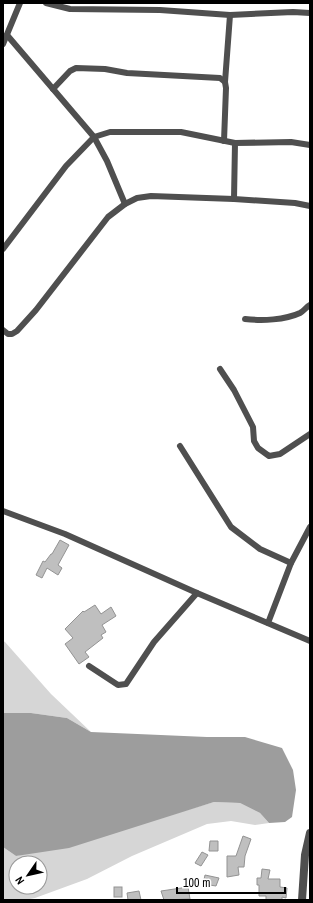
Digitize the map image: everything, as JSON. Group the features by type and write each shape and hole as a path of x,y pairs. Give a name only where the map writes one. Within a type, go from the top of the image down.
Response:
{"street":[{"path":"3,44 20,3"},
{"path":"46,3 70,9 160,10 230,15 293,12 310,13"},
{"path":"224,141 225,82 230,15"},
{"path":"7,35 94,137 107,160 125,204"},
{"path":"53,89 70,71 76,68 106,69 127,73 220,78 225,82"},
{"path":"3,249 66,166 94,137 110,132 181,132 235,143 291,142 310,145"},
{"path":"234,199 235,143"},
{"path":"3,330 8,334 12,334 17,330 36,310 108,217 125,204 137,198 150,196 234,199 295,203 310,206"},
{"path":"245,319 278,319 301,312 310,305"},
{"path":"220,369 234,390 253,427 254,441 258,448 269,456 280,454 310,434"},
{"path":"180,446 232,527 260,549 291,563"},
{"path":"3,511 65,534 196,593 310,641"},
{"path":"268,623 291,563 310,527"},
{"path":"89,666 118,685 126,684 154,642 196,593"},
{"path":"302,900 305,855 310,833"}],"shaded area":[{"path":"3,641 51,694 91,732 67,718 31,713 3,713"},
{"path":"3,713 31,713 67,718 91,732 207,737 245,737 282,748 293,770 296,790 292,817 285,822 269,823 260,813 240,803 214,802 69,848 15,855 3,847"},
{"path":"214,802 240,803 260,813 269,823 255,825 231,821 207,824 132,856 87,879 48,893 48,855 20,855"},
{"path":"3,847 15,855 8,855 8,895 43,895 25,900 3,900"}],"building":[{"path":"60,540 69,545 58,565 62,568 58,575 47,568 42,578 36,575 43,561 45,562 52,554"},
{"path":"95,605 101,614 111,607 116,616 102,625 106,632 101,635 103,638 85,652 89,657 79,664 65,644 73,638 65,629 83,611 84,612"},
{"path":"243,836 251,839 245,856 244,867 238,867 239,875 227,877 227,856 236,856"},
{"path":"210,841 218,841 218,851 209,851"},
{"path":"202,852 208,855 201,866 195,863"},
{"path":"262,869 270,870 268,879 280,879 280,887 287,888 286,898 282,897 282,900 266,900 266,896 259,896 259,885 257,885 257,878 261,878"},
{"path":"205,875 219,878 216,886 203,884"},
{"path":"114,887 122,887 122,897 114,897"},
{"path":"188,887 190,899 164,900 161,891"},
{"path":"139,891 141,900 128,900 127,893"}]}
